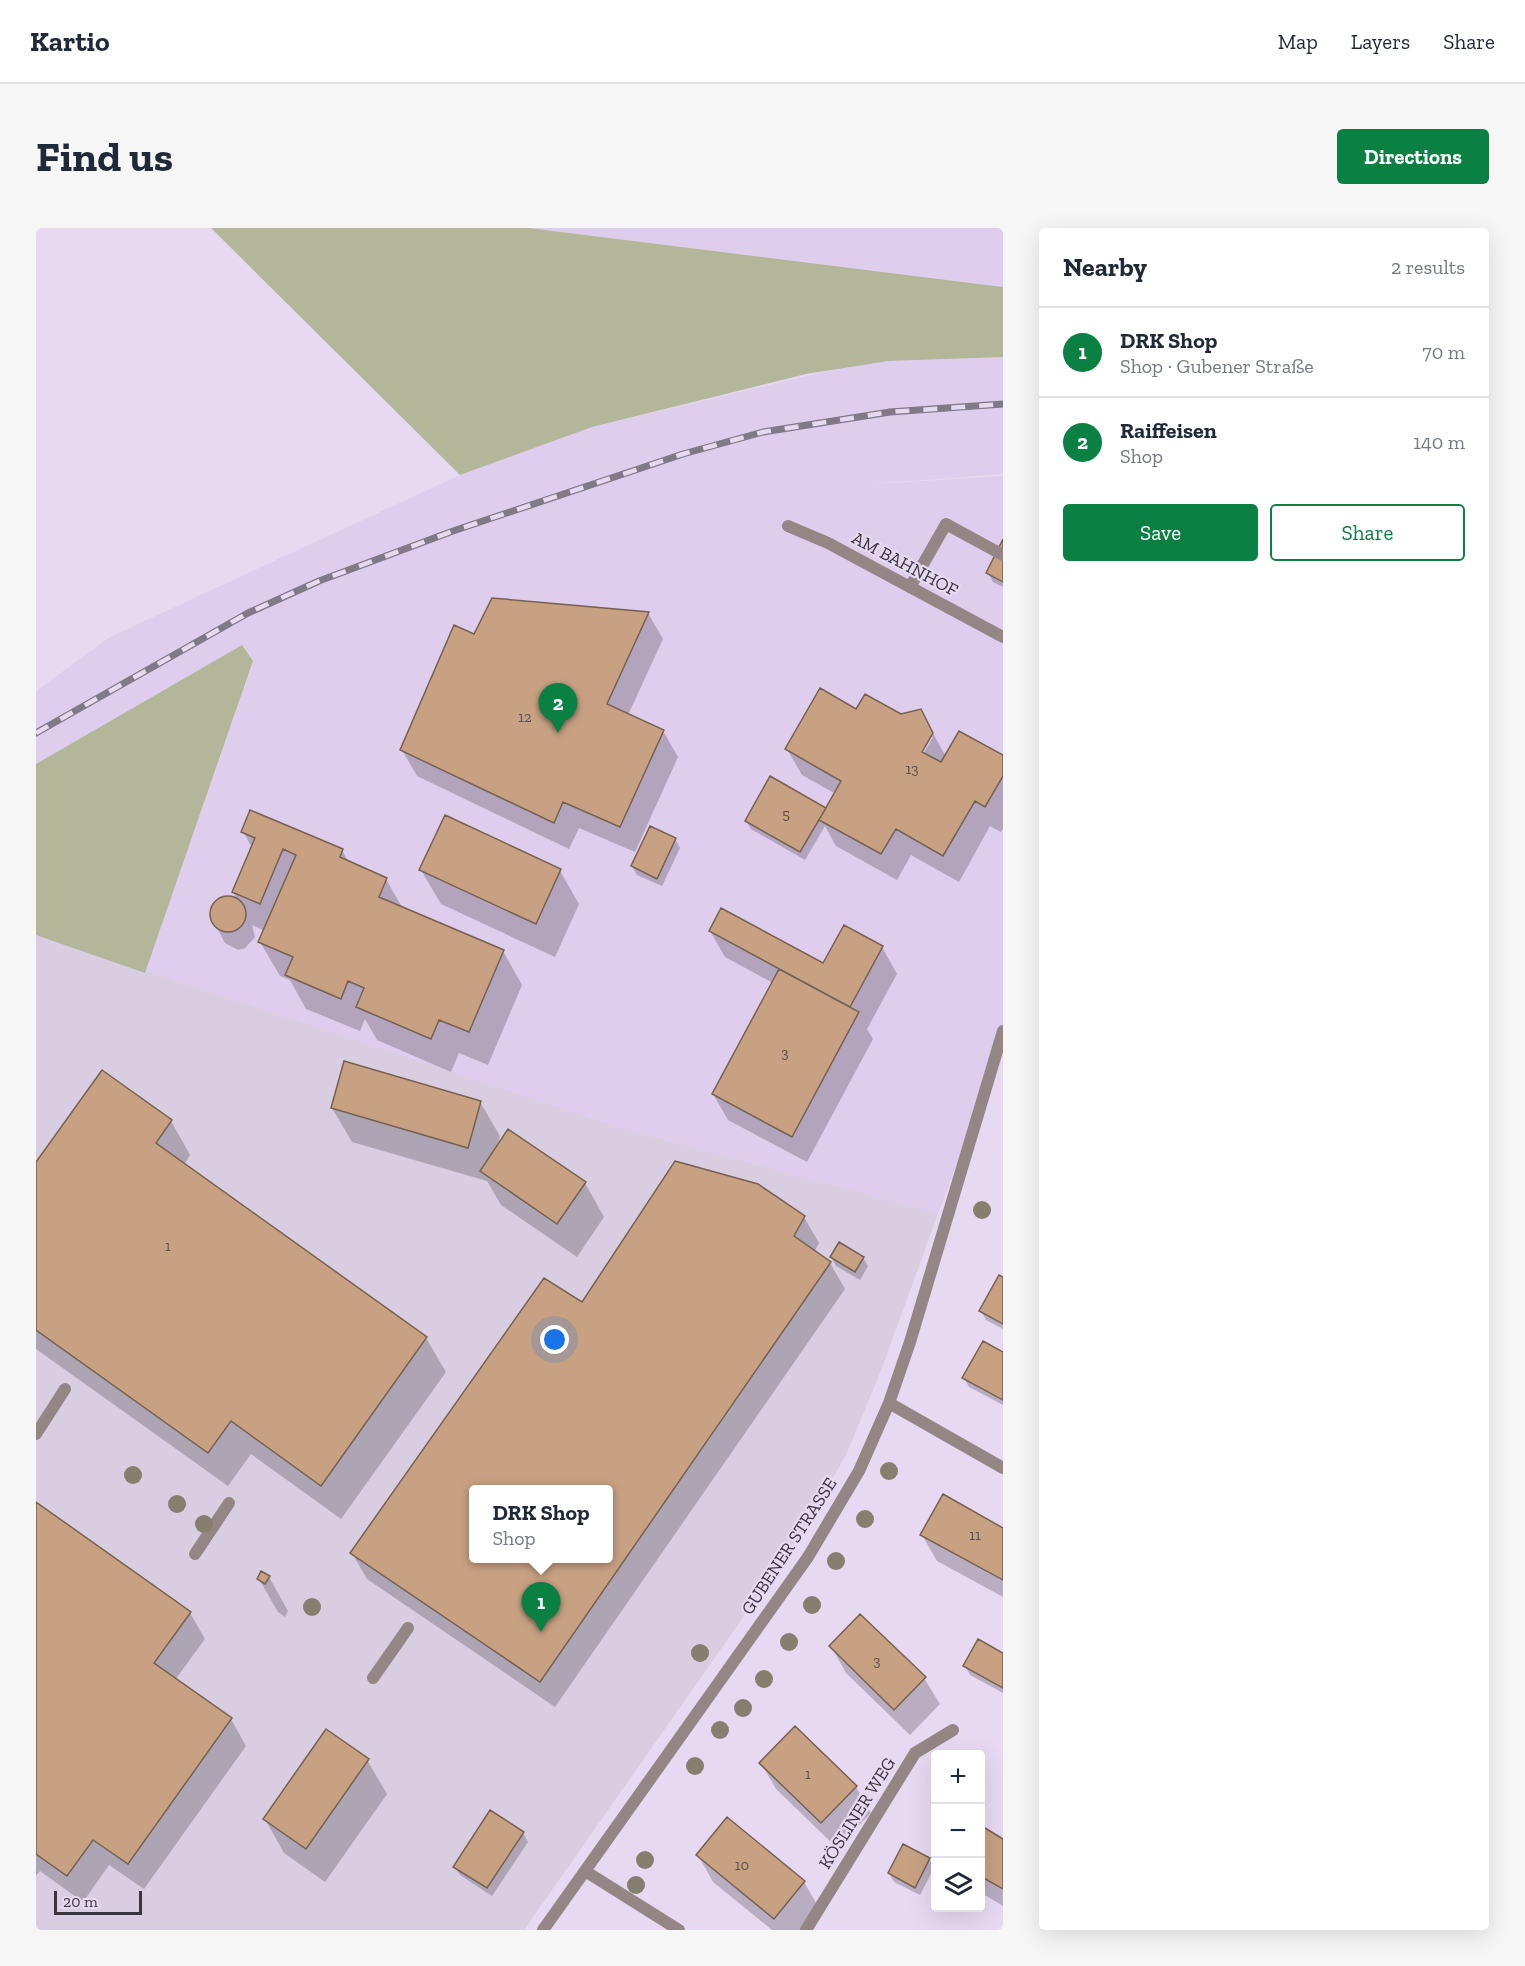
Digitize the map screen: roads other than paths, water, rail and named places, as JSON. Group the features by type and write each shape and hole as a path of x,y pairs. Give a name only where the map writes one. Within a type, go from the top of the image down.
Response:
{"street":[{"path":"910,587 946,524 1003,555"},
{"name":"AM BAHNHOF","path":"788,526 828,543 1003,637"},
{"name":"GUBENER STRASSE","path":"543,1930 808,1557 859,1471 889,1402 923,1300 1003,1031"},
{"path":"36,1434 65,1389"},
{"path":"889,1402 1003,1468"},
{"path":"195,1554 229,1503"},
{"path":"373,1678 408,1628"},
{"name":"KÖSLINER WEG","path":"806,1930 915,1753 953,1730"},
{"path":"585,1871 679,1930"}],"railway":[{"path":"36,733 248,613 319,581 453,531 683,454 763,432 890,412 1003,404"}],"place":[{"name":"Raiffeisen","path":"558,733"},
{"name":"DRK Shop","path":"541,1632"}]}
